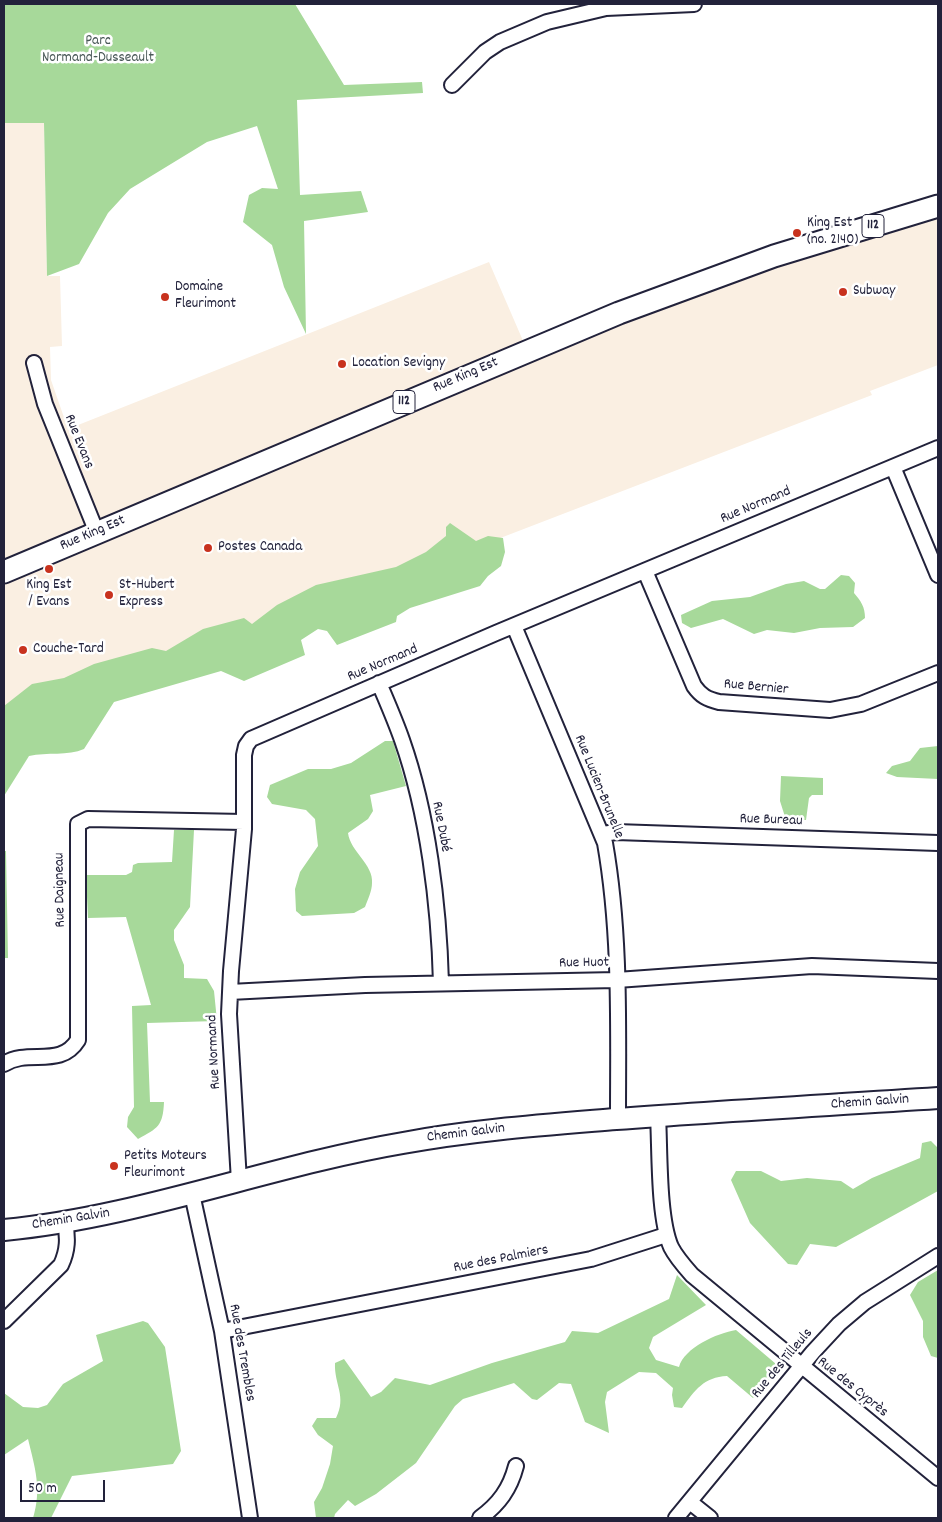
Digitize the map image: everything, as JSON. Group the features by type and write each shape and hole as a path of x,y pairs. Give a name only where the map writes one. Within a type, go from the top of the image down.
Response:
{"main road":[{"name":"Rue King Est","path":"4,572 619,313 774,256 938,206"}],"street":[{"path":"452,85 485,52 500,42 547,22 606,8 694,4"},
{"name":"Rue Evans","path":"34,363 45,404 97,532"},
{"name":"Rue Normand","path":"239,1181 230,1037 230,992 244,822 244,755 246,746 252,739 379,683 938,448"},
{"path":"893,467 938,575"},
{"name":"Rue Bernier","path":"646,570 694,686 707,699 719,702 830,710 861,704 938,673"},
{"name":"Rue Lucien-Brunelle","path":"514,626 603,834 610,876 617,980 618,1119"},
{"name":"Rue Dubé","path":"379,683 402,740 426,839 439,915 441,983"},
{"name":"Rue Daigneau","path":"4,1064 13,1058 50,1057 64,1054 72,1049 78,1040 76,830 78,824 88,819 244,822"},
{"name":"Rue Bureau","path":"603,834 625,832 938,843"},
{"name":"Rue Huot","path":"230,992 441,983 617,980 812,966 938,971"},
{"name":"Chemin Galvin","path":"4,1230 65,1222 134,1209 348,1153 403,1143 530,1126 938,1098"},
{"path":"658,1116 666,1235"},
{"name":"Rue des Trembles","path":"192,1194 222,1331 250,1518"},
{"path":"4,1321 61,1265 66,1255 68,1241 65,1222"},
{"name":"Rue des Palmiers","path":"222,1331 591,1259 666,1235"},
{"name":"Rue des Cyprès","path":"666,1235 680,1262 692,1275 801,1367 938,1478"},
{"name":"Rue des Tilleuls","path":"676,1518 801,1367 851,1313 938,1256"},
{"path":"480,1518 493,1508 507,1492 516,1466"},
{"path":"690,1502 710,1518"}],"shaded area":[{"path":"44,122 47,276 60,276 62,346 50,347 51,380 68,429 489,262 527,350 938,206 938,365 870,391 872,395 4,729 4,123"}],"green space":[{"name":"Parc Normand-Dusseault","path":"4,4 295,4 344,85 422,82 423,93 297,100 300,195 361,191 368,212 304,221 306,334 284,287 272,245 243,222 249,195 262,188 278,189 257,126 207,142 130,189 108,213 79,264 47,276 44,123 4,123"},
{"path":"450,523 476,541 488,536 503,538 505,552 501,566 488,576 480,586 410,608 397,616 396,622 337,645 327,631 318,629 301,640 305,655 244,681 221,671 114,702 84,749 29,756 4,796 4,706 32,684 64,678 94,664 152,648 166,651 203,629 244,618 252,624 277,605 316,585 396,567 426,552 446,536 446,527"},
{"path":"841,575 849,576 855,583 854,593 861,602 864,611 865,618 853,627 820,628 794,633 767,630 754,634 723,619 691,628 682,623 681,615 712,601 750,597 786,584 804,581 820,589 825,589"},
{"path":"385,741 393,741 406,786 370,795 373,811 368,819 348,833 353,846 372,876 370,895 365,907 354,913 302,916 296,911 295,889 300,872 318,846 315,819 306,810 272,804 267,797 270,785 308,769 331,769 351,763"},
{"path":"938,746 938,779 897,777 886,773 892,766 910,761 920,748"},
{"path":"781,776 823,778 823,795 812,795 809,798 806,820 786,820 780,801"},
{"path":"174,830 194,830 190,907 174,930 174,940 184,965 184,978 207,979 214,991 217,1021 147,1023 150,1102 164,1102 161,1121 155,1129 138,1139 127,1127 128,1117 134,1107 132,1006 151,1005 126,917 88,918 86,875 126,875 132,872 133,865 138,863 172,862"},
{"path":"4,851 6,851 8,958 4,958"},
{"path":"931,1141 938,1148 938,1191 836,1247 810,1244 797,1265 788,1264 750,1223 731,1180 736,1171 761,1171 781,1181 807,1178 841,1181 853,1189 872,1178 920,1158 922,1143"},
{"path":"938,1270 938,1358 931,1356 923,1337 923,1321 910,1295 918,1282"},
{"path":"677,1275 706,1305 653,1337 649,1348 656,1360 679,1367 687,1354 702,1342 720,1334 736,1330 776,1364 776,1372 753,1398 727,1376 706,1382 696,1390 682,1408 674,1407 673,1388 656,1373 639,1372 607,1392 605,1402 609,1433 585,1422 571,1384 559,1383 537,1400 532,1399 514,1383 463,1399 455,1406 416,1463 376,1494 355,1506 348,1500 335,1514 334,1518 316,1518 314,1502 322,1488 330,1464 333,1446 318,1435 312,1426 317,1418 336,1418 339,1410 340,1397 335,1363 344,1359 371,1397 381,1392 395,1378 430,1385 492,1363 565,1342 572,1331 598,1333 669,1299"},
{"path":"143,1321 148,1323 165,1347 181,1451 173,1464 72,1476 51,1518 33,1518 36,1507 37,1488 28,1439 4,1455 4,1393 23,1407 38,1408 47,1405 63,1384 103,1361 96,1335"}],"place":[{"name":"King Est (no. 2140)","path":"797,233"},
{"name":"Subway","path":"843,292"},
{"name":"Domaine Fleurimont","path":"165,297"},
{"name":"Location Sevigny","path":"342,364"},
{"name":"Postes Canada","path":"208,548"},
{"name":"King Est / Evans","path":"49,569"},
{"name":"St-Hubert Express","path":"109,595"},
{"name":"Couche-Tard","path":"23,650"},
{"name":"Petits Moteurs Fleurimont","path":"114,1166"}]}
